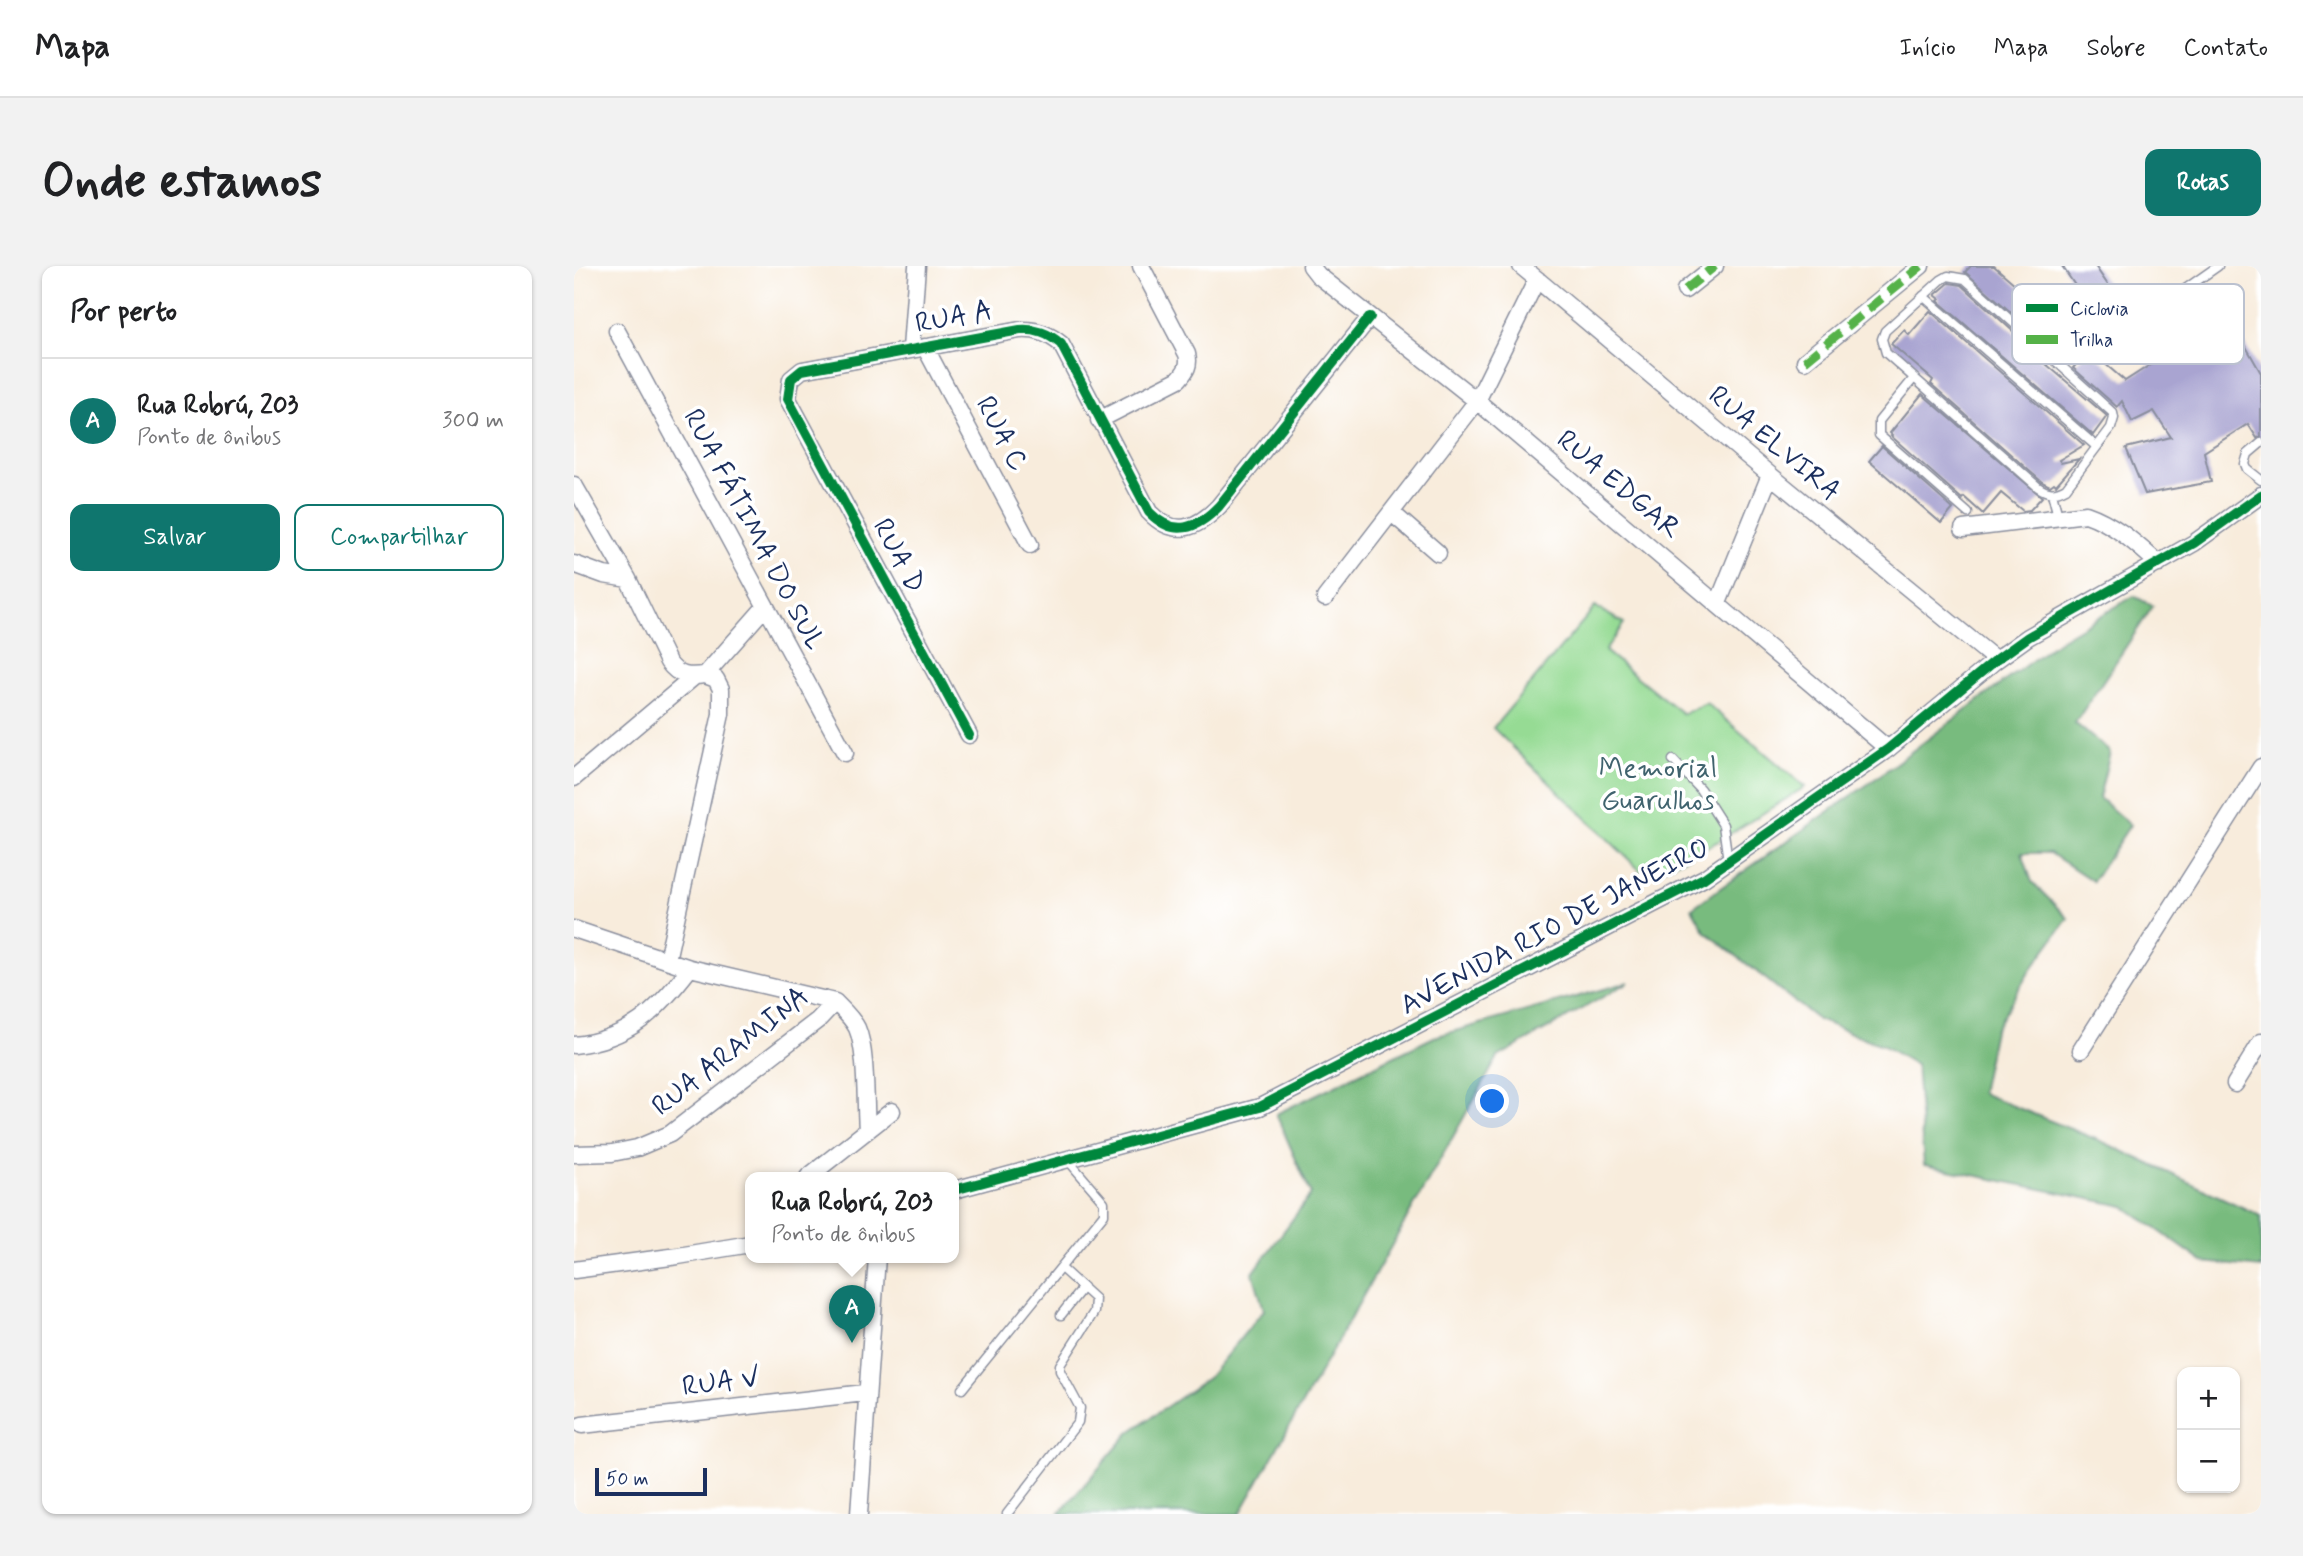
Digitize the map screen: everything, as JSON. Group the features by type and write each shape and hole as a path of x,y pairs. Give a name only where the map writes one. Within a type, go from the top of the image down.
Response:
{"street":[{"path":"917,266 918,348"},
{"path":"1099,420 1179,379 1186,371 1189,361 1141,266"},
{"name":"RUA EDGAR","path":"1311,266 1318,275 1476,401 1718,603 1888,749"},
{"name":"RUA ELVIRA","path":"1521,266 1996,660"},
{"path":"1685,290 1715,266"},
{"path":"1805,360 1921,266"},
{"path":"1325,598 1476,401 1537,279"},
{"name":"RUA A","path":"788,399 791,379 802,370 1020,330 1045,333 1060,344 1149,512 1158,522 1166,525 1178,528 1194,526 1219,506 1370,317"},
{"name":"RUA FÁTIMA DO SUL","path":"617,331 764,608 845,753"},
{"name":"RUA C","path":"918,348 1030,545"},
{"name":"RUA D","path":"788,399 968,735"},
{"path":"1718,603 1770,475"},
{"path":"574,485 628,579 668,662 675,671 684,676 716,679 721,689 721,714 667,960"},
{"name":"AVENIDA RIO DE JANEIRO","path":"959,1189 1260,1107 1704,878 1888,749 2028,637 2160,564 2261,495"},
{"path":"1392,513 1438,553"},
{"path":"1965,521 2085,514 2119,529 2160,564"},
{"path":"574,564 604,575 628,579"},
{"path":"574,778 700,676 764,608"},
{"path":"2081,1050 2261,767"},
{"path":"574,929 690,968 835,1002 850,1017 862,1046 867,1130"},
{"path":"574,1045 619,1035 651,1014 690,968"},
{"name":"RUA ARAMINA","path":"574,1154 612,1153 637,1148 670,1134 818,1020 835,1002"},
{"path":"2235,1084 2261,1042"},
{"path":"814,1172 892,1111"},
{"path":"734,1248 745,1236"},
{"path":"574,1270 745,1245"},
{"path":"859,1514 877,1263"},
{"name":"RUA V","path":"582,1425 866,1392"}],"lane":[{"path":"2192,284 2218,266"},
{"path":"2012,321 1965,279 1948,276 1885,331 1882,339 1886,353 2038,487 2052,493 2066,488 2115,418 2110,408 2061,364"},
{"path":"1923,296 2096,447"},
{"path":"1914,378 1879,421 1879,435 1965,521"},
{"path":"2261,443 2248,454 2245,464 2247,469 2261,480"},
{"path":"2052,493 2059,516"},
{"path":"1672,760 1700,789 1723,825 1728,861"},
{"path":"962,1389 1104,1214 1106,1205 1066,1158"},
{"path":"1007,1514 1078,1422 1080,1408 1060,1371 1060,1365 1094,1312 1095,1299 1060,1268"},
{"path":"1061,1315 1083,1287"}],"green space":[{"path":"2134,596 2153,606 2075,723 2110,752 2099,798 2130,825 2093,881 2050,853 2022,853 2032,882 2068,918 2028,974 1994,1030 1981,1093 2103,1142 2261,1216 2261,1268 2203,1262 2124,1206 1924,1165 1916,1065 1882,1045 1818,1020 1705,931 1692,908 1871,782 2058,641"},
{"name":"Memorial Guarulhos","path":"1595,607 1624,623 1605,651 1683,714 1706,703 1805,787 1717,842 1647,877 1493,728"},
{"path":"1629,982 1498,1057 1240,1514 1059,1514 1130,1432 1208,1378 1264,1310 1253,1273 1311,1194 1276,1114 1434,1037"}],"building":[{"path":"1971,266 1994,266 2015,284 2012,284 2012,313 1965,272"},
{"path":"2062,266 2095,266 2107,284 2074,284"},
{"path":"1949,283 1962,285 2012,330 2012,364 2046,364 2107,416 2093,435 1938,301 1940,299 1935,295"},
{"path":"1930,311 2084,445 2059,460 2061,463 2079,459 2056,485 2054,483 2050,486 2042,482 1931,384 1933,380 1891,344 1904,330 1909,335"},
{"path":"2244,343 2261,373 2261,437 2257,438 2248,424 2204,452 2211,482 2145,494 2126,448 2171,437 2154,411 2132,422 2122,401 2117,407 2073,368 2077,364 2105,364 2125,381 2152,364 2244,364"},
{"path":"1922,394 2042,497 2030,510 2023,511 2001,493 1983,514 1964,497 1962,499 1891,436 1890,433"},
{"path":"1882,446 1953,509 1941,523 1869,461"}],"marked path":[{"path":"1685,290 1715,266"},
{"path":"1805,361 1921,266"}],"cycle path":[{"path":"969,735 788,399 791,379 802,370 1020,330 1042,332 1061,344 1149,512 1158,520 1176,528 1194,525 1219,506 1370,317"},
{"path":"959,1189 1260,1107 1704,878 1888,749 2028,637 2194,543 2261,495"}],"place":[{"name":"Rua Robrú, 203","path":"852,1343"}]}
